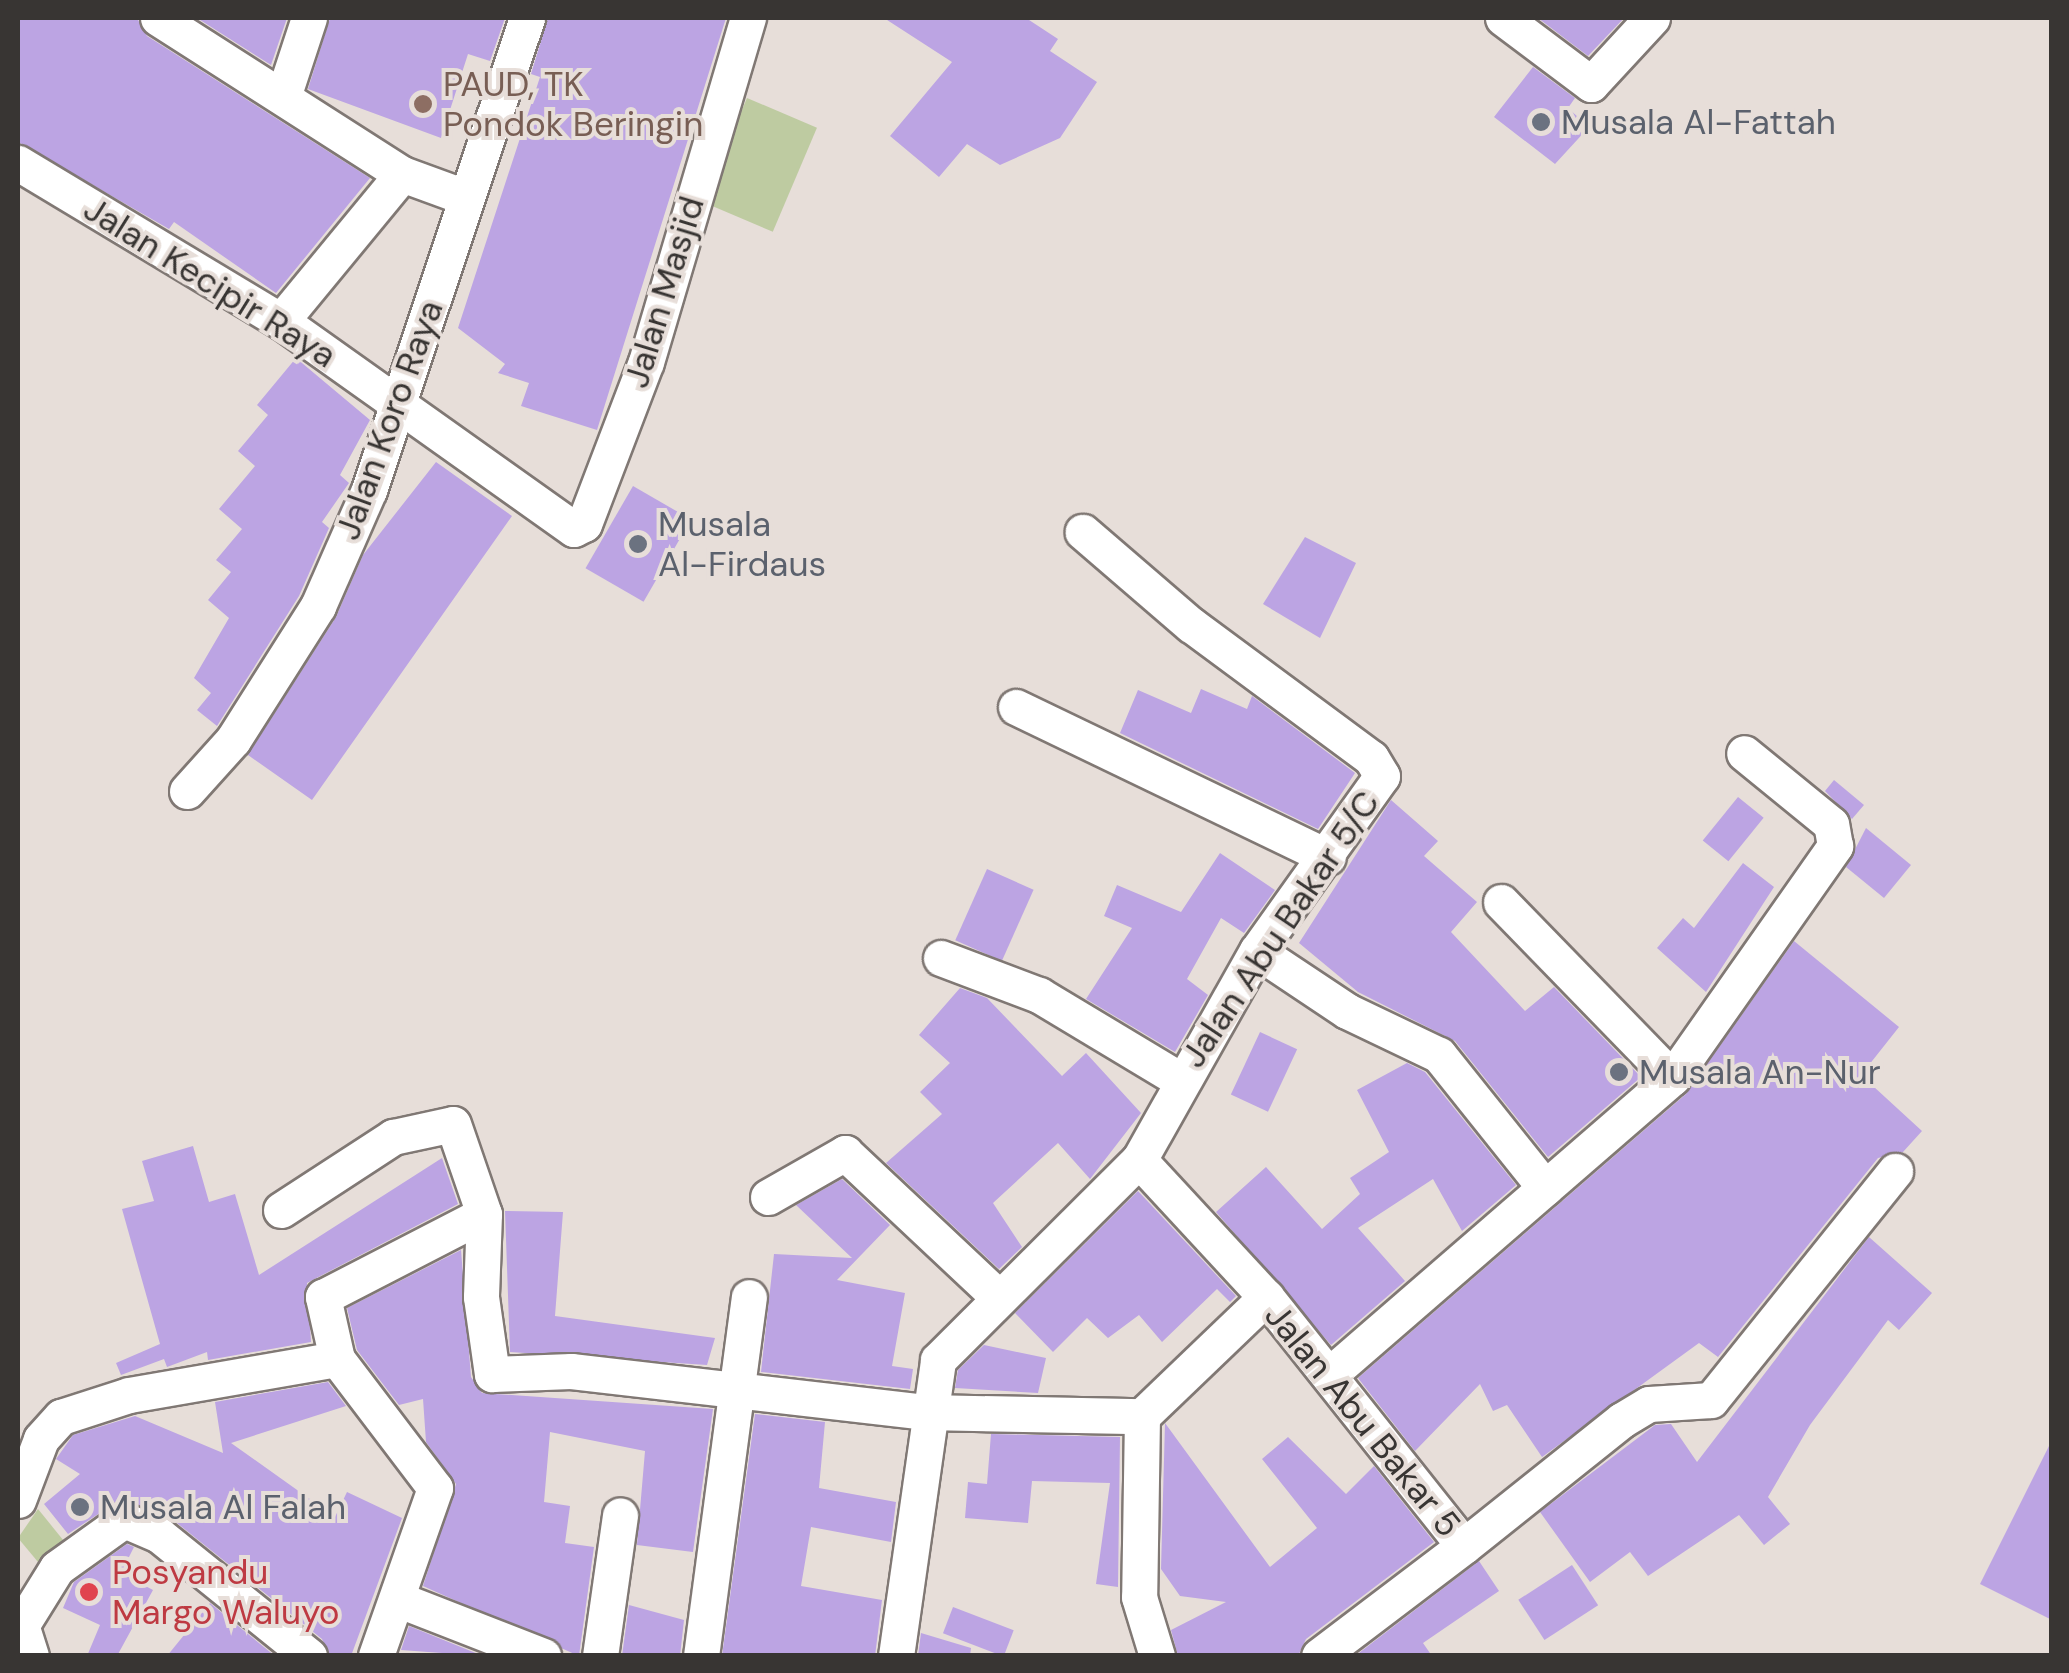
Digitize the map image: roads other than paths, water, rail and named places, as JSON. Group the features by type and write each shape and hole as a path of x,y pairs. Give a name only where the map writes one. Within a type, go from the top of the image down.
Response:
{"street":[{"path":"158,18 402,174 465,197"},
{"path":"284,97 309,18"},
{"name":"Jalan Koro Raya","path":"188,790 233,740 318,606 401,406 465,197 527,18"},
{"name":"Jalan Masjid","path":"547,518 563,528 584,524 646,362 748,18"},
{"path":"1503,18 1591,84 1652,18"},
{"name":"Jalan Kecipir Raya","path":"18,164 281,320 547,518"},
{"path":"281,320 402,174"},
{"name":"Jalan Abu Bakar 5/C","path":"1083,532 1379,767 1376,791 1257,951 1178,1079 1139,1160"},
{"path":"1016,707 1328,857"},
{"path":"1329,1376 1672,1078 1837,835 1744,753"},
{"path":"1501,902 1672,1078"},
{"path":"1257,951 1348,1011 1439,1055 1545,1188"},
{"path":"941,958 1038,995 1178,1079"},
{"path":"281,1210 392,1137 447,1123 484,1214 489,1373 570,1371 926,1412 1142,1416 1266,1297"},
{"path":"768,1197 845,1153 996,1295"},
{"path":"896,1656 926,1412 938,1360 996,1295 1139,1160"},
{"name":"Jalan Abu Bakar 5","path":"1139,1160 1266,1297 1464,1546 1319,1656"},
{"path":"1464,1546 1622,1420 1649,1404 1711,1400 1895,1171"},
{"path":"376,1656 435,1488 337,1359 323,1297 484,1214"},
{"path":"702,1656 743,1391 749,1298"},
{"path":"18,1500 41,1439 62,1417 129,1395 337,1359"},
{"path":"1142,1416 1140,1596 1157,1656"},
{"path":"600,1656 620,1515"},
{"path":"32,1656 21,1618 57,1568 124,1520 158,1535 309,1656"},
{"path":"397,1600 544,1656"}],"place":[{"name":"PAUD, TK Pondok Beringin","path":"423,104"},
{"name":"Musala Al-Fattah","path":"1541,122"},
{"name":"Musala Al-Firdaus","path":"638,544"},
{"name":"Musala An-Nur","path":"1619,1072"},
{"name":"Musala Al Falah","path":"80,1507"},
{"name":"Posyandu Margo Waluyo","path":"89,1592"}]}
